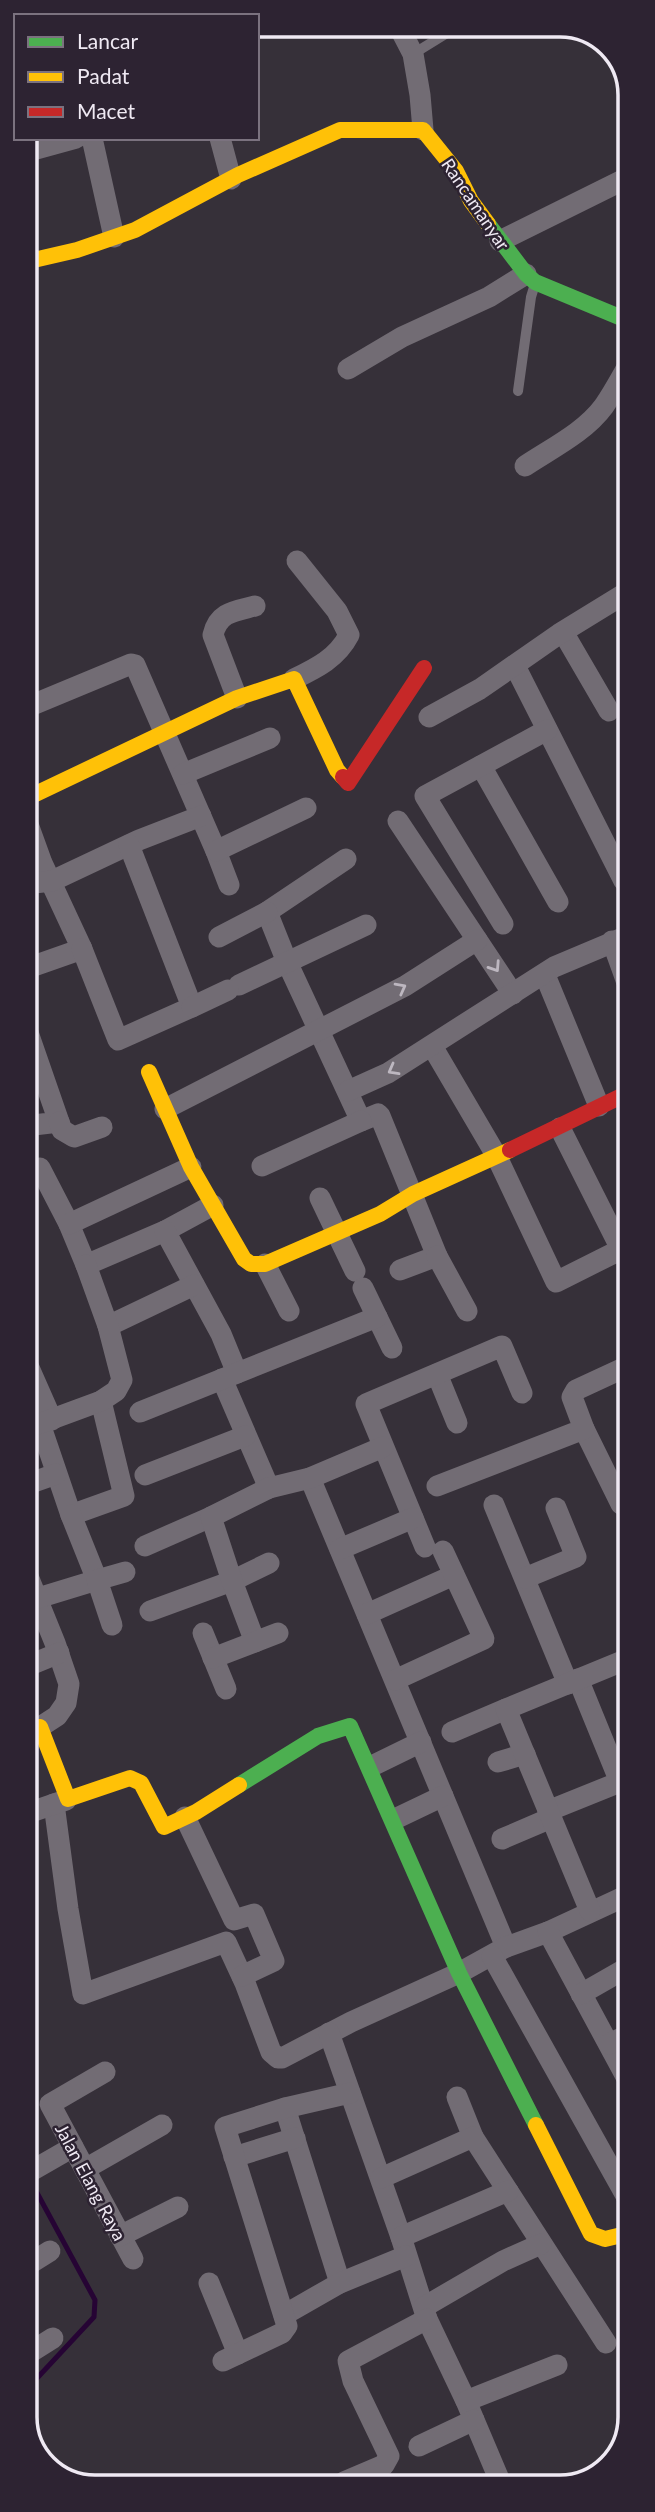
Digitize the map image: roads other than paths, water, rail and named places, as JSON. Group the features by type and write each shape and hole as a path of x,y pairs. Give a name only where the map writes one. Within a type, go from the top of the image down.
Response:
{"street":[{"path":"37,259 77,250 135,230 231,179 340,130 423,130 413,54 404,37"},
{"name":"Rancamanyar","path":"423,130 456,171 471,201 500,242 531,278 618,316"},
{"path":"37,148 69,140"},
{"path":"92,140 114,237"},
{"path":"221,140 231,179"},
{"path":"500,242 618,183"},
{"path":"348,369 402,337 531,278"},
{"path":"526,466 580,430 603,407 618,382"},
{"path":"37,793 237,698 294,679 333,656 349,635 337,611 297,561"},
{"path":"429,717 480,690 563,632 618,598"},
{"path":"237,698 214,635 215,625 224,614 255,606"},
{"path":"563,632 609,711"},
{"path":"37,703 134,664 229,885"},
{"path":"515,666 618,869"},
{"path":"294,679 337,770 348,783 424,668"},
{"path":"503,925 425,796 547,730"},
{"path":"183,774 270,738"},
{"path":"481,766 558,902"},
{"path":"216,851 306,808"},
{"path":"37,883 52,881 129,845 201,816"},
{"path":"398,821 513,995"},
{"path":"129,845 192,1007"},
{"path":"37,849 82,949 118,1040 366,925"},
{"path":"219,937 267,912 346,859"},
{"path":"267,912 360,1121"},
{"path":"348,1091 388,1073 554,967 618,939"},
{"path":"165,1109 405,986 477,940"},
{"path":"37,965 82,949"},
{"path":"545,975 599,1106"},
{"path":"432,1046 496,1155 556,1282 618,1249"},
{"path":"37,1067 62,1130 74,1137 102,1128"},
{"path":"149,1072 191,1167 248,1264 265,1264 380,1214 413,1194 560,1128 618,1097"},
{"path":"262,1166 378,1114 437,1255 467,1311"},
{"path":"37,1125 60,1122"},
{"path":"560,1128 618,1235"},
{"path":"69,1224 191,1167"},
{"path":"40,1168 69,1224 86,1265 108,1326 122,1380 116,1391 101,1401 39,1424 112,1625"},
{"path":"320,1198 392,1348"},
{"path":"86,1265 165,1231 213,1205"},
{"path":"165,1231 221,1335 245,1436 270,1488"},
{"path":"400,1270 437,1255"},
{"path":"265,1264 289,1311"},
{"path":"108,1326 194,1286"},
{"path":"140,1412 377,1317"},
{"path":"395,1680 484,1640 454,1575 413,1518 366,1404 502,1346 522,1394"},
{"path":"618,1371 576,1390 572,1397 584,1429 618,1498"},
{"path":"437,1374 457,1423"},
{"path":"71,1516 124,1496 101,1401"},
{"path":"437,1486 584,1429"},
{"path":"145,1475 245,1436"},
{"path":"145,1546 270,1488 310,1478 383,1447"},
{"path":"37,1481 57,1474"},
{"path":"310,1478 443,1796 499,1951 618,2180"},
{"path":"494,1505 573,1682 618,1758"},
{"path":"525,1578 576,1557 556,1508"},
{"path":"211,1517 255,1642"},
{"path":"340,1549 413,1518"},
{"path":"150,1611 232,1581 270,1563"},
{"path":"37,1613 97,1580 125,1572"},
{"path":"367,1614 454,1575"},
{"path":"37,1616 59,1653 69,1684 66,1703 57,1716 37,1728"},
{"path":"203,1633 226,1689"},
{"path":"213,1658 278,1633"},
{"path":"37,1662 59,1653"},
{"path":"452,1732 618,1663"},
{"path":"506,1709 590,1911"},
{"path":"37,1810 130,1778 141,1783 164,1827 318,1736 350,1726 460,1973 591,2234 605,2240 618,2236"},
{"path":"37,1740 61,1802 68,1909 83,1994 226,1942 271,2052 278,2058 460,1973 499,1951 548,1932 618,1899"},
{"path":"376,1764 421,1742"},
{"path":"498,1762 524,1754"},
{"path":"502,1839 618,1783"},
{"path":"397,1818 443,1796"},
{"path":"185,1817 234,1920 254,1914 274,1961 242,1976"},
{"path":"548,1932 618,2061"},
{"path":"581,1994 618,1973"},
{"path":"329,2034 426,2313 497,2475"},
{"path":"609,2044 618,2040"},
{"name":"Jalan Elang Raya","path":"105,2072 50,2104 133,2259"},
{"path":"209,2283 230,2358 282,2333 287,2326 284,2315 225,2127 285,2108 350,2093"},
{"path":"457,2097 473,2137 606,2343"},
{"path":"285,2108 340,2283"},
{"path":"85,2169 162,2125"},
{"path":"381,2178 473,2137"},
{"path":"234,2157 295,2138"},
{"path":"37,2168 73,2147"},
{"path":"284,2315 404,2246 508,2191"},
{"path":"120,2236 178,2207"},
{"path":"360,2475 384,2465 389,2456 353,2381 348,2361 503,2261 541,2244"},
{"path":"37,2259 50,2251"},
{"path":"37,2348 53,2338"},
{"path":"419,2446 470,2410 557,2365"}],"lane":[{"path":"413,54 441,37"},
{"path":"518,391 531,297 531,278"}],"waterway":[{"path":"37,2193 95,2300 94,2317 37,2378"}]}
